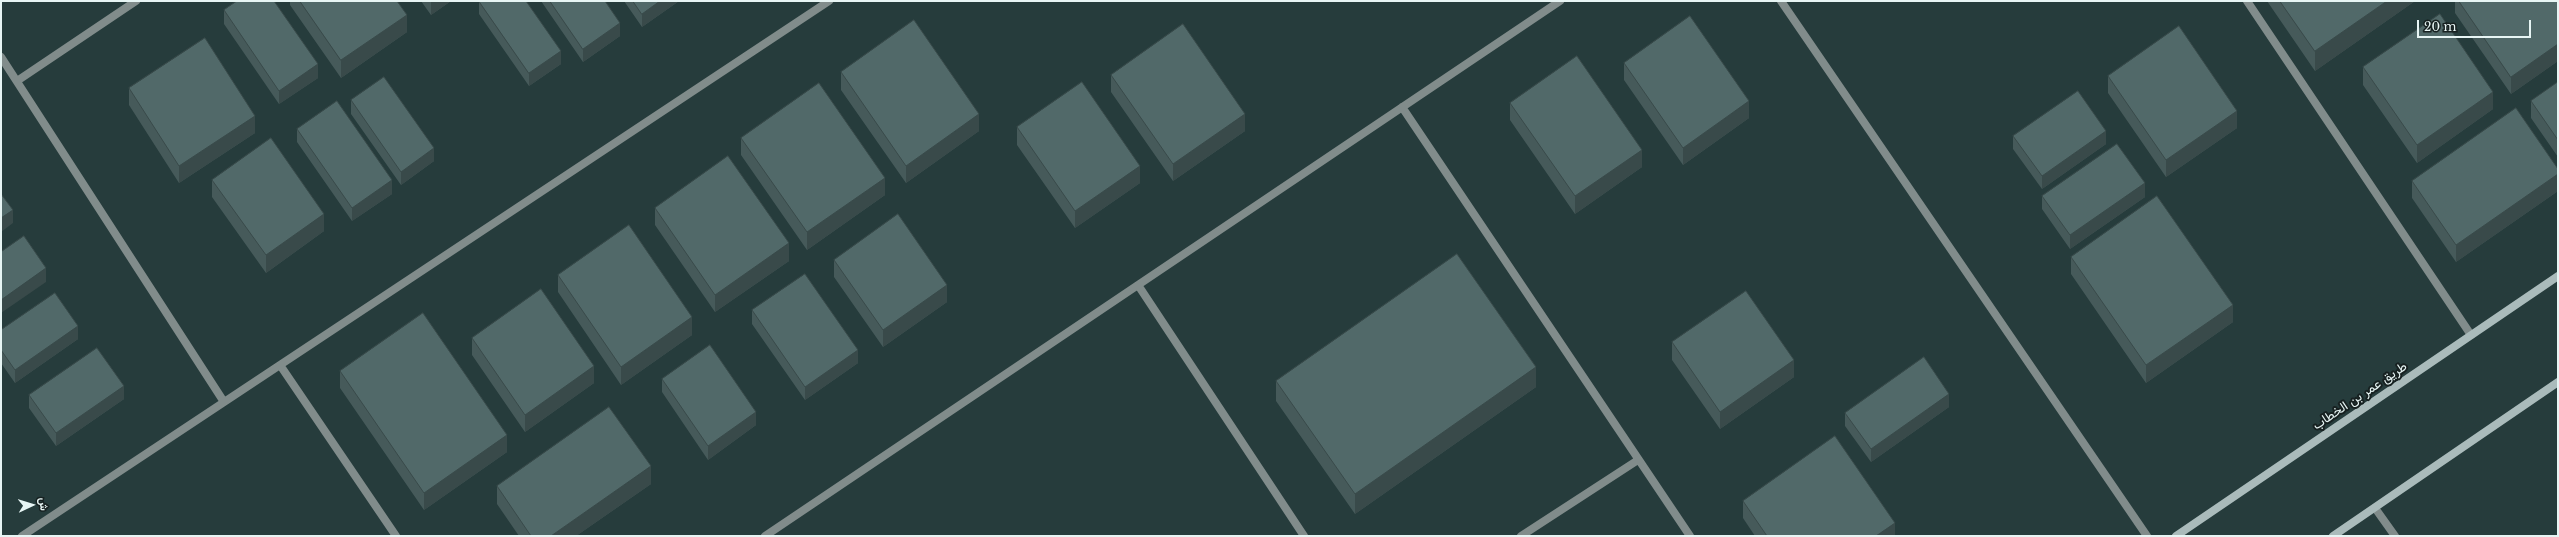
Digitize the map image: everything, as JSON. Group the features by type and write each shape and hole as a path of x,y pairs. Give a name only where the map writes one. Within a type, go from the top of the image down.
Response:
{"main road":[{"name":"طريق عمر بن الخطاب","path":"2176,536 2558,276"},
{"path":"2333,536 2558,382"}],"street":[{"path":"17,81 136,1"},
{"path":"22,536 829,1"},
{"path":"765,536 1560,1"},
{"path":"1781,1 2147,536"},
{"path":"2247,1 2471,335"},
{"path":"1,57 224,402"},
{"path":"1402,107 1690,536"},
{"path":"1138,285 1304,536"},
{"path":"280,365 396,536"},
{"path":"1521,536 1638,460"},
{"path":"2374,508 2395,536"}],"building":[{"path":"237,1 274,1 318,64 279,91 224,10"},
{"path":"300,1 397,1 407,15 341,60"},
{"path":"479,1 526,1 561,51 529,73"},
{"path":"550,1 605,1 620,23 583,49"},
{"path":"633,1 660,1 642,14"},
{"path":"2280,1 2387,1 2315,51"},
{"path":"2459,1 2558,1 2558,44 2511,77"},
{"path":"2440,14 2493,92 2417,145 2363,67"},
{"path":"1690,16 1749,101 1683,148 1624,63"},
{"path":"914,20 979,114 906,166 841,72"},
{"path":"1183,24 1245,114 1173,164 1111,75"},
{"path":"2179,26 2237,111 2166,160 2108,76"},
{"path":"205,38 255,116 179,166 129,88"},
{"path":"1577,56 1642,150 1575,196 1510,103"},
{"path":"384,77 434,148 401,172 351,100"},
{"path":"1082,82 1140,166 1075,211 1017,127"},
{"path":"2558,82 2558,140 2531,101"},
{"path":"819,83 885,178 807,232 741,138"},
{"path":"2078,91 2106,131 2042,176 2013,136"},
{"path":"337,101 392,180 352,208 297,129"},
{"path":"2516,108 2558,169 2558,174 2456,245 2412,181"},
{"path":"271,138 324,214 266,255 212,180"},
{"path":"2117,144 2145,183 2070,235 2042,196"},
{"path":"728,156 789,243 715,295 655,208"},
{"path":"1,194 13,210 1,218"},
{"path":"2157,196 2233,305 2146,365 2071,257"},
{"path":"898,214 947,285 883,330 834,260"},
{"path":"629,225 692,317 621,367 558,275"},
{"path":"24,236 46,268 1,300 1,252"},
{"path":"1457,254 1536,367 1355,494 1276,381"},
{"path":"805,274 858,350 805,387 752,310"},
{"path":"541,289 594,366 525,415 472,338"},
{"path":"1746,291 1794,360 1720,412 1672,342"},
{"path":"55,293 78,326 15,370 1,350 1,330"},
{"path":"423,313 507,435 424,493 340,371"},
{"path":"710,345 756,412 708,446 662,379"},
{"path":"97,348 124,386 56,433 29,395"},
{"path":"1924,357 1949,394 1871,449 1845,413"},
{"path":"609,407 651,466 551,536 531,536 497,486"},
{"path":"1835,436 1895,523 1876,536 1767,536 1743,501"}]}
